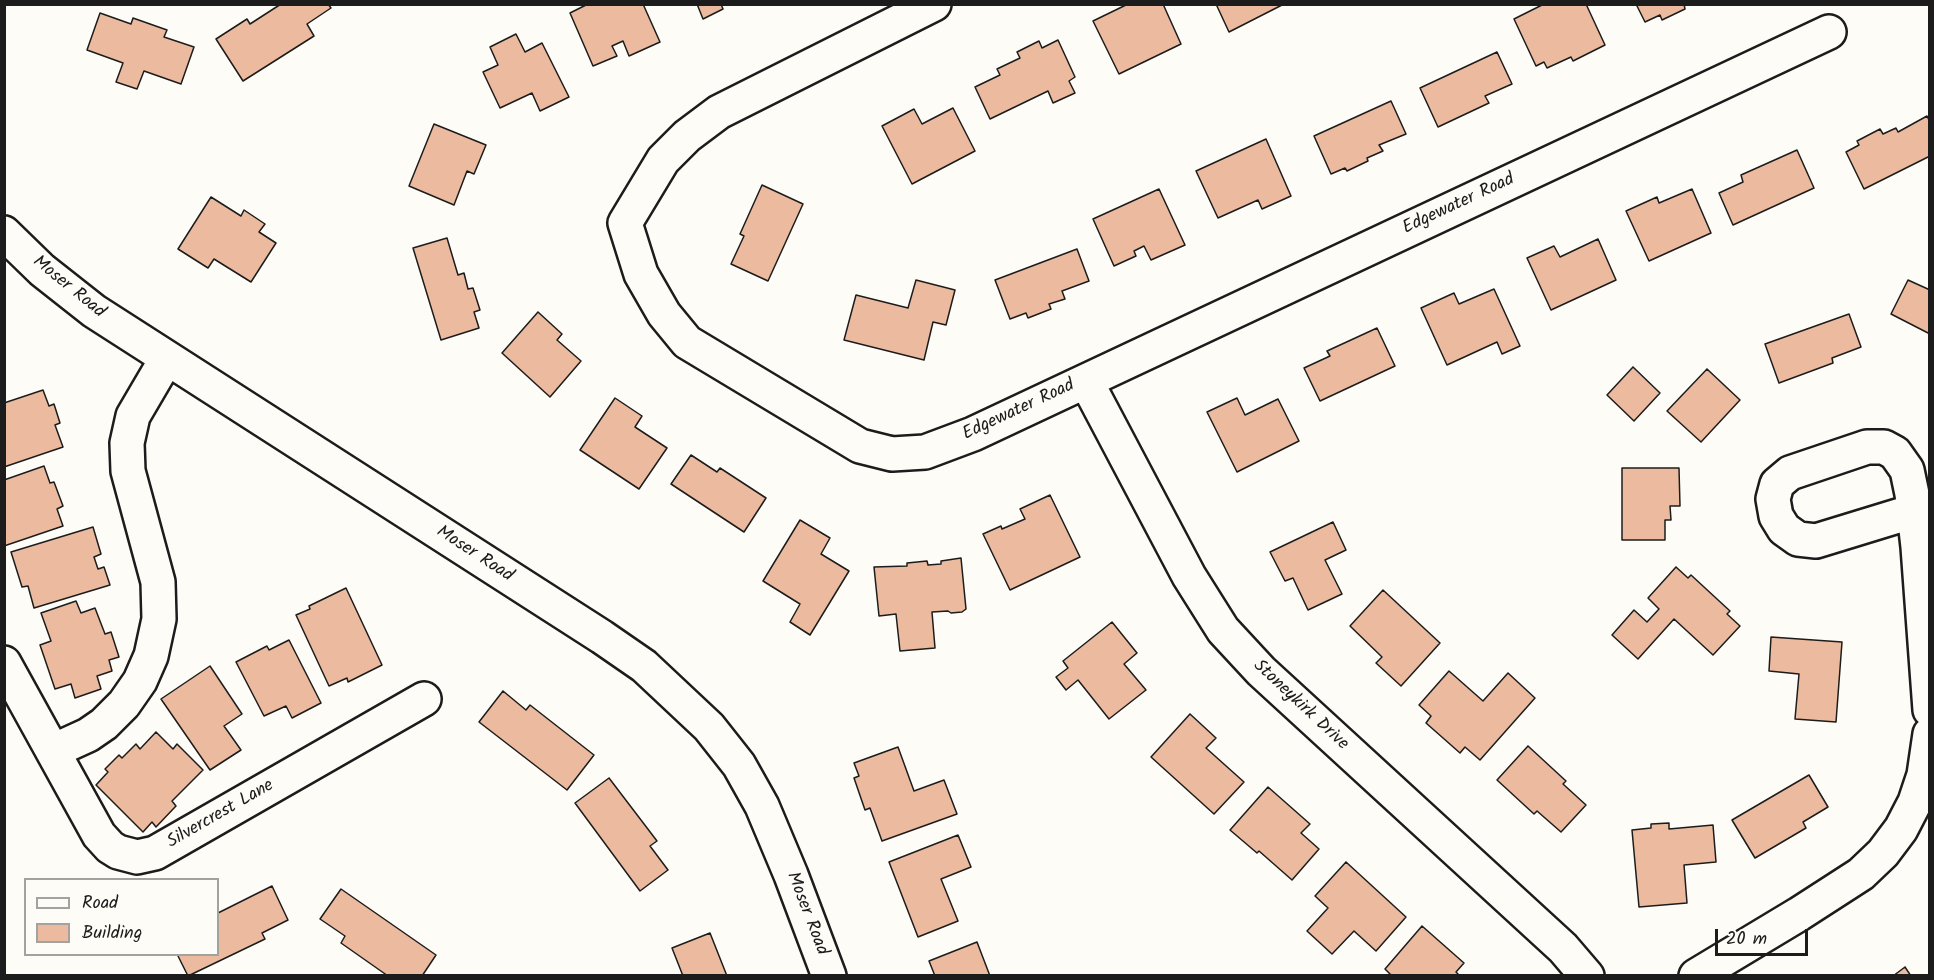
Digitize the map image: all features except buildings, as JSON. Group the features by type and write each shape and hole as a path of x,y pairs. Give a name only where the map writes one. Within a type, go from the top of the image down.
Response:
{"street":[{"name":"Edgewater Road","path":"934,4 719,112 687,136 663,160 625,223 641,274 664,314 687,342 860,446 892,454 925,452 973,434 1829,32"},
{"name":"Moser Road","path":"4,233 42,270 94,311 644,666 709,727 739,765 762,806 829,975"},
{"path":"53,752 88,735 104,724 124,704 140,681 151,656 159,620 158,582 128,471 127,443 133,416 167,358"},
{"name":"Stoneykirk Drive","path":"1086,381 1189,576 1223,630 1261,671 1563,948 1587,975"},
{"path":"1914,511 1929,710"},
{"name":"Silvercrest Lane","path":"4,663 99,835 118,852 136,857 155,853 424,699"},
{"path":"1696,975 1854,879 1883,853 1901,829 1915,802 1924,775 1929,734"}]}
